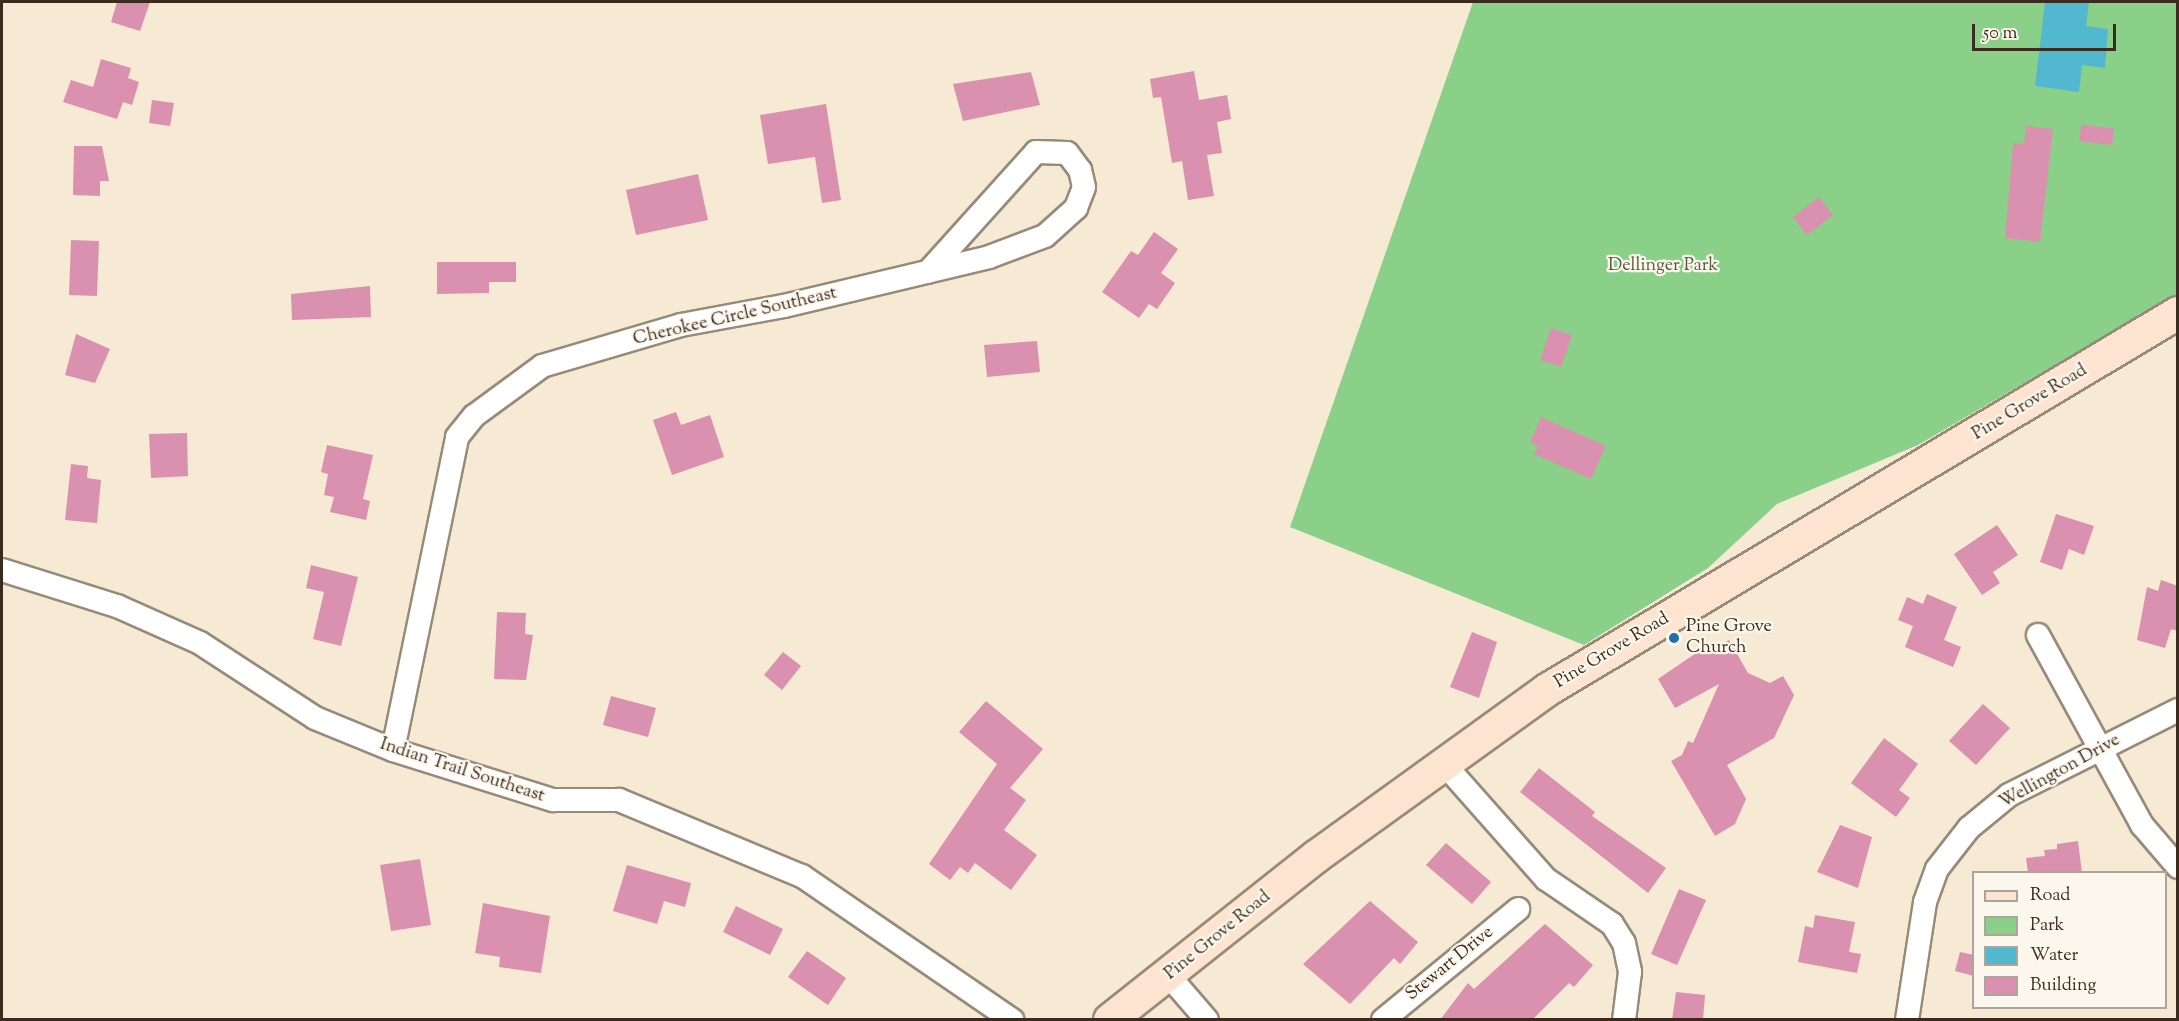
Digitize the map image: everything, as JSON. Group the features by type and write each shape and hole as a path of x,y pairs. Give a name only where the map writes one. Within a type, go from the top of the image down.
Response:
{"street":[{"name":"Cherokee Circle Southeast","path":"393,750 457,437 474,416 542,366 681,325 928,272 1045,236 1076,207 1084,187 1080,170 1067,153 1036,152 928,272"},
{"name":"Pine Grove Road","path":"1110,1020 1317,856 1547,690 2178,313"},
{"name":"Indian Trail Southeast","path":"2,570 117,606 200,643 315,718 393,750 553,800 619,800 802,876 1012,1020"},
{"path":"2038,635 2142,825 2178,867"},
{"name":"Wellington Drive","path":"1907,1020 1918,933 1937,869 1969,828 2009,795 2178,710"},
{"path":"1445,765 1546,879 1612,924 1624,943 1630,972 1624,1020"},
{"name":"Stewart Drive","path":"1383,1020 1518,909"},
{"path":"1168,976 1207,1020"}],"green space":[{"name":"Dellinger Park","path":"1473,2 2177,2 2177,294 1918,445 1777,504 1708,568 1584,645 1290,527"}],"water":[{"path":"2045,2 2089,2 2086,26 2108,29 2105,68 2082,65 2079,92 2035,86"}],"building":[{"path":"117,2 150,2 140,31 111,22"},
{"path":"101,59 131,68 128,78 139,82 132,105 123,102 117,119 63,102 71,80 93,87"},
{"path":"1194,71 1199,100 1227,95 1231,119 1217,122 1222,153 1207,155 1214,196 1188,200 1182,161 1172,163 1161,97 1153,98 1150,79"},
{"path":"1031,72 1040,105 963,121 953,84"},
{"path":"152,100 174,103 170,126 149,123"},
{"path":"826,104 841,200 822,203 815,157 768,164 760,115"},
{"path":"2081,125 2114,128 2112,145 2079,141"},
{"path":"2026,126 2053,129 2040,242 2005,238 2013,143 2024,144"},
{"path":"74,146 102,146 109,181 100,181 100,196 73,195"},
{"path":"698,174 708,220 636,235 626,190"},
{"path":"1819,197 1833,215 1807,235 1793,217"},
{"path":"1154,232 1178,249 1161,273 1175,283 1157,309 1149,304 1139,318 1102,292 1131,251 1138,255"},
{"path":"71,240 99,241 97,296 69,295"},
{"path":"437,262 516,262 516,282 489,282 489,293 437,294"},
{"path":"370,286 371,317 292,320 291,294"},
{"path":"1551,328 1572,335 1561,367 1540,360"},
{"path":"76,334 110,349 95,383 65,375"},
{"path":"1037,341 1040,372 987,377 984,345"},
{"path":"676,412 681,425 710,415 724,457 672,475 653,420"},
{"path":"1541,417 1606,446 1591,479 1534,454 1538,446 1530,442"},
{"path":"187,433 188,476 151,478 149,434"},
{"path":"327,445 373,455 363,499 370,501 366,520 330,512 334,497 324,495 328,474 321,472"},
{"path":"71,464 88,466 87,478 101,480 97,523 65,520"},
{"path":"2056,514 2094,526 2084,555 2069,549 2062,570 2040,562"},
{"path":"1997,525 2018,555 1993,572 2000,583 1982,595 1954,554"},
{"path":"311,565 358,577 341,646 313,639 324,592 306,588"},
{"path":"2161,580 2178,586 2178,631 2171,629 2165,648 2137,640 2147,587 2158,591"},
{"path":"1927,594 1957,607 1944,640 1961,647 1953,667 1905,647 1913,626 1898,620 1907,597 1923,604"},
{"path":"497,612 526,613 525,634 533,635 526,680 494,679"},
{"path":"1472,632 1497,642 1479,698 1450,687"},
{"path":"1729,640 1748,673 1770,683 1783,676 1794,695 1774,738 1727,765 1746,799 1735,824 1715,836 1671,761 1682,755 1688,741 1693,743 1719,684 1675,708 1658,679 1702,649 1708,652"},
{"path":"783,652 801,666 782,690 764,675"},
{"path":"611,696 656,708 648,737 603,725"},
{"path":"986,701 1043,749 1010,788 1026,800 1004,830 1037,855 1011,890 975,863 968,873 960,867 950,880 929,864 997,764 959,732"},
{"path":"1983,704 2010,728 1976,765 1949,741"},
{"path":"1884,738 1918,764 1899,790 1910,798 1896,817 1851,783"},
{"path":"1539,768 1595,812 1592,816 1666,868 1648,893 1520,792"},
{"path":"1840,825 1872,837 1858,888 1817,872"},
{"path":"2078,841 2082,871 2028,871 2026,858 2045,856 2044,850 2057,849 2057,844"},
{"path":"1446,843 1491,882 1472,904 1426,865"},
{"path":"420,859 431,925 391,931 380,865"},
{"path":"627,865 691,883 685,907 664,901 657,924 613,911"},
{"path":"1679,889 1706,900 1677,965 1651,954"},
{"path":"1370,901 1418,942 1400,964 1394,958 1350,1004 1303,964"},
{"path":"483,903 550,916 541,973 499,967 500,957 475,953"},
{"path":"736,906 783,929 770,955 723,932"},
{"path":"1815,915 1855,922 1849,952 1861,954 1857,973 1798,962 1805,926 1813,928"},
{"path":"1545,924 1593,965 1574,987 1569,983 1532,1020 1440,1020 1468,983 1474,989"},
{"path":"807,951 846,978 828,1005 788,977"},
{"path":"1960,952 1972,955 1972,975 1955,971"},
{"path":"1676,992 1705,995 1703,1020 1672,1020"}],"place":[{"name":"Pine Grove Church","path":"1674,638"}]}
